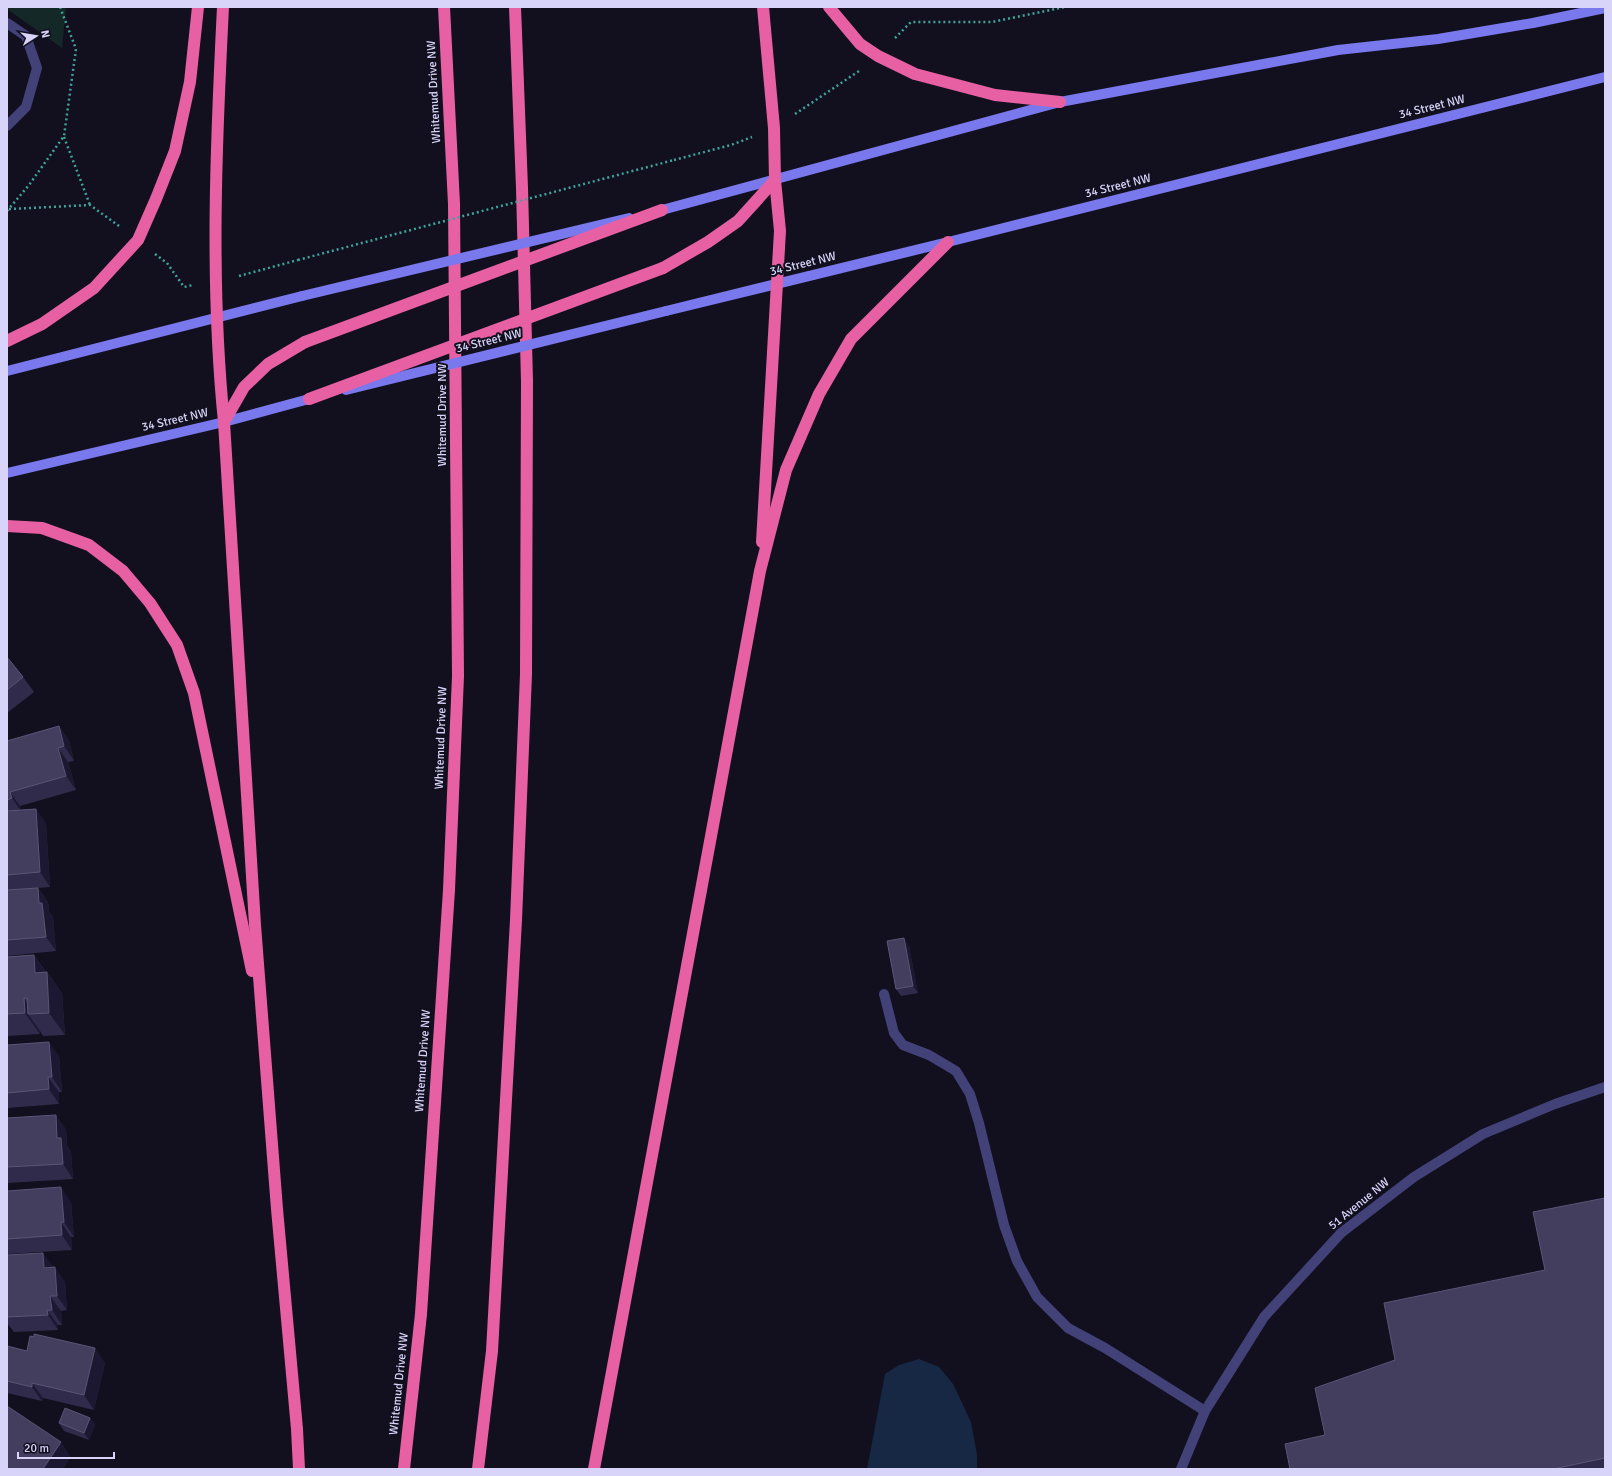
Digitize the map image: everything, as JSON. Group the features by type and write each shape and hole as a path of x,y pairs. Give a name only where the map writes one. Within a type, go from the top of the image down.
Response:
{"highway":[{"path":"7,340 42,324 94,288 138,240 175,151 190,82 198,7"},
{"path":"223,7 217,134 216,282 220,383 224,422 255,926 277,1209 297,1429 299,1469"},
{"name":"Whitemud Drive NW","path":"404,1469 422,1290 449,890 458,676 454,204 444,7"},
{"path":"478,1469 492,1351 516,920 526,674 527,381 515,7"},
{"path":"760,571 780,231 775,180 774,128 763,7"},
{"path":"829,7 860,44 878,56 915,74 995,95 1060,102"},
{"path":"309,399 663,268 708,242 738,221 775,180"},
{"path":"224,422 244,387 268,364 305,342 662,210"},
{"path":"594,1469 760,571 786,470 819,394 851,339 948,242"},
{"path":"7,526 42,528 88,545 123,571 150,603 177,645 194,693 263,1024"}],"main road":[{"path":"7,371 302,296 662,210 1060,102 1338,50 1438,39 1533,23 1605,8"},
{"name":"34 Street NW","path":"7,473 224,422 309,399 948,242 1605,77"}],"street":[{"path":"7,23 26,36 37,68 26,107 7,126"},
{"path":"884,994 894,1033 903,1045 929,1055 956,1071 970,1094 979,1123 1004,1225 1017,1261 1037,1297 1068,1328 1105,1348 1205,1411"},
{"name":"51 Avenue NW","path":"1181,1469 1205,1411 1264,1317 1341,1233 1414,1177 1483,1134 1556,1104 1605,1087"}],"path":[{"path":"7,211 30,185 64,136 76,49 60,7"},
{"path":"64,136 90,205"},
{"path":"298,260 674,160"}],"green space":[{"path":"7,7 66,7 62,48 7,9"}],"water":[{"path":"919,1359 939,1367 953,1384 971,1422 977,1455 977,1469 867,1469 885,1374 899,1365"}],"building":[{"path":"7,657 23,677 7,690"},
{"path":"59,726 64,746 58,748 66,776 10,792 12,798 7,800 7,741"},
{"path":"36,809 40,872 7,875 7,811"},
{"path":"38,888 39,903 42,903 46,937 7,940 7,890"},
{"path":"904,938 913,986 896,989 887,941"},
{"path":"34,955 35,973 47,972 49,1013 28,1014 27,998 24,998 25,1013 7,1014 7,957"},
{"path":"49,1042 52,1077 48,1077 49,1089 7,1093 7,1045"},
{"path":"56,1115 57,1138 61,1138 63,1164 7,1167 7,1118"},
{"path":"61,1187 64,1222 61,1222 62,1235 7,1239 7,1191"},
{"path":"1605,1198 1605,1458 1553,1469 1290,1469 1285,1444 1325,1435 1315,1388 1395,1360 1384,1303 1545,1270 1533,1212"},
{"path":"43,1253 44,1268 55,1267 57,1296 50,1296 52,1310 47,1310 48,1315 7,1317 7,1255"},
{"path":"34,1334 95,1348 84,1395 32,1383 32,1387 7,1381 7,1346 27,1351 30,1336 34,1337"},
{"path":"7,1406 61,1442 43,1469 7,1469"},
{"path":"65,1408 90,1418 84,1433 59,1423"}]}
